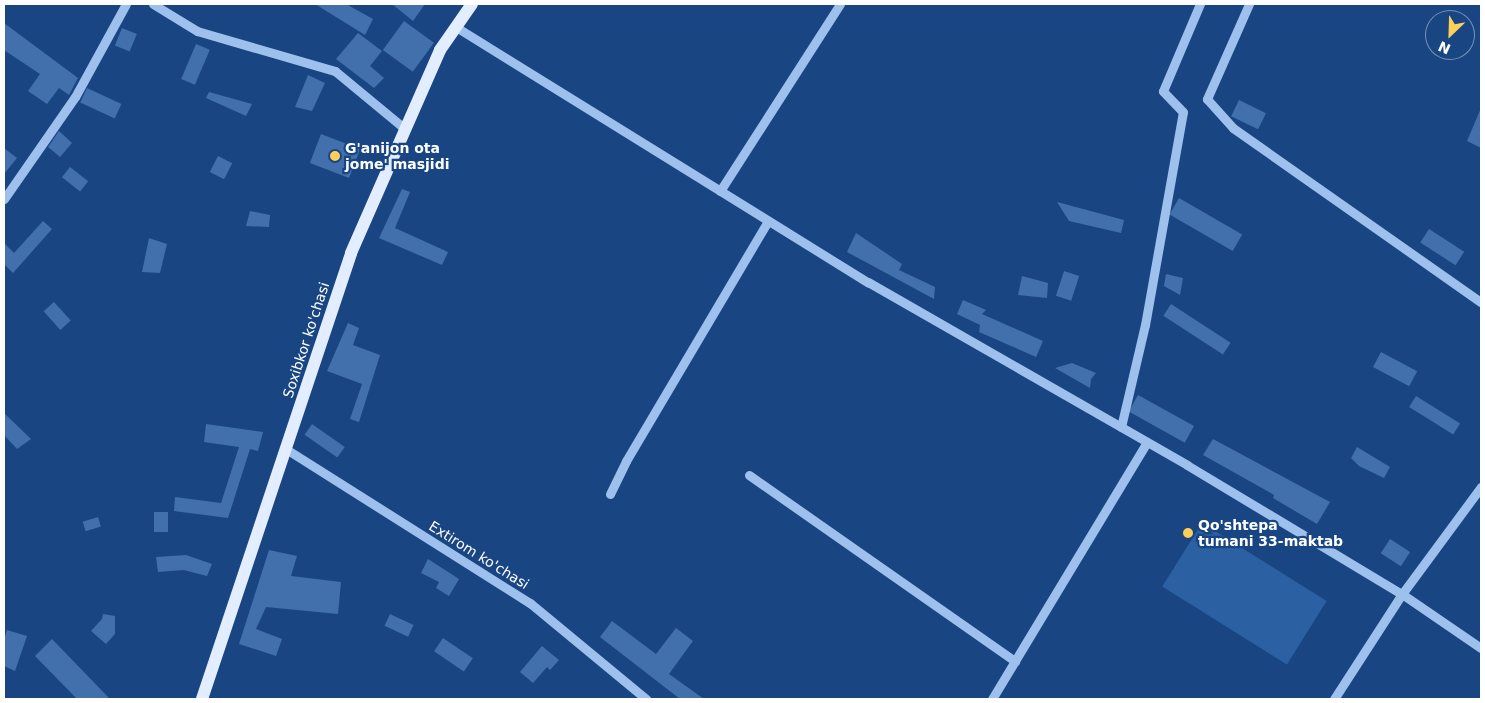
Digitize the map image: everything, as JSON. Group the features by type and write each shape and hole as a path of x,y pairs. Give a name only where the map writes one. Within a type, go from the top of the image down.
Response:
{"main road":[{"name":"Soxibkor ko'chasi","path":"202,699 351,253 440,50 472,4"}],"street":[{"path":"6,194 75,97 126,4"},
{"path":"154,4 198,31 335,71 405,129"},
{"path":"720,191 840,4"},
{"path":"1120,427 1145,325 1183,112 1162,91 1200,4"},
{"path":"1249,4 1207,99 1233,128 1481,302"},
{"path":"456,27 868,282 1147,442 1402,594 1481,648"},
{"path":"610,494 626,461 768,221"},
{"path":"992,699 1147,442"},
{"name":"Extirom ko'chasi","path":"286,449 530,603 646,699"},
{"path":"749,475 1015,661"},
{"path":"1334,699 1402,594 1481,486"}],"shaded area":[{"path":"1202,523 1327,601 1287,665 1162,587"}],"building":[{"path":"315,4 346,4 373,19 365,35"},
{"path":"392,4 425,4 413,21"},
{"path":"404,21 434,43 413,72 383,50"},
{"path":"4,23 78,78 69,95 59,88 47,104 28,91 40,74 4,50"},
{"path":"122,28 137,34 130,52 115,46"},
{"path":"358,33 382,51 370,66 384,78 374,88 336,59"},
{"path":"196,44 210,50 195,85 181,79"},
{"path":"308,75 325,83 312,111 295,107"},
{"path":"87,88 121,104 115,119 80,103"},
{"path":"209,92 252,104 246,116 206,98"},
{"path":"1239,100 1266,113 1258,129 1231,116"},
{"path":"1481,108 1481,148 1467,141"},
{"path":"59,131 72,143 60,157 48,147"},
{"name":"G'anijon ota jome' masjidi","path":"321,134 360,149 349,178 310,163"},
{"path":"4,148 17,158 4,174"},
{"path":"218,156 232,163 224,179 210,172"},
{"path":"70,167 88,181 80,191 62,177"},
{"path":"402,189 410,192 395,228 448,252 442,265 379,238"},
{"path":"1179,198 1242,234 1233,251 1170,214"},
{"path":"1057,202 1124,220 1121,233 1069,221"},
{"path":"250,211 270,215 269,227 246,226"},
{"path":"43,221 52,229 13,273 4,264 4,243 14,253"},
{"path":"1429,229 1464,252 1456,265 1420,242"},
{"path":"856,233 902,264 899,270 935,287 934,299 847,252"},
{"path":"149,238 167,244 160,273 142,272"},
{"path":"1064,271 1079,276 1071,301 1056,296"},
{"path":"1166,274 1183,278 1180,295 1164,286"},
{"path":"1022,276 1048,283 1047,298 1018,295"},
{"path":"963,300 986,310 982,314 1043,341 1036,357 979,332 980,325 957,314"},
{"path":"54,302 71,321 60,330 44,311"},
{"path":"1171,304 1231,343 1223,354 1163,316"},
{"path":"348,323 359,328 353,345 380,355 359,422 350,419 362,384 327,371"},
{"path":"1381,352 1417,371 1409,386 1373,367"},
{"path":"1072,363 1096,373 1091,379 1090,388 1055,368"},
{"path":"1138,395 1194,426 1185,443 1129,412"},
{"path":"1416,396 1460,424 1453,435 1409,407"},
{"path":"4,413 31,439 17,449 4,435"},
{"path":"206,424 263,432 258,451 250,449 228,518 174,511 175,497 221,503 239,447 204,442"},
{"path":"312,424 345,447 337,458 305,435"},
{"path":"1213,439 1330,502 1317,524 1273,498 1274,495 1203,455"},
{"path":"1357,447 1390,467 1384,478 1359,466 1351,458"},
{"path":"154,512 168,512 168,532 154,532"},
{"path":"98,517 101,527 86,531 83,522"},
{"path":"1390,539 1410,552 1401,566 1381,553"},
{"path":"269,550 297,556 291,576 341,582 338,614 266,607 256,629 282,639 276,656 239,644"},
{"path":"186,555 212,564 207,576 184,570 158,572 156,557"},
{"path":"428,559 459,579 449,596 436,588 439,582 421,573"},
{"path":"103,614 115,616 115,634 106,644 91,631 102,619"},
{"path":"390,614 414,625 408,637 385,626"},
{"path":"612,621 656,654 676,628 693,641 669,674 704,699 680,699 600,637"},
{"path":"7,630 27,636 15,671 4,666 4,639"},
{"path":"443,638 473,658 464,671 434,651"},
{"path":"52,639 110,699 77,699 35,656"},
{"path":"542,646 559,660 550,670 547,667 533,683 520,672"}],"place":[{"name":"G'anijon ota jome' masjidi","path":"335,156"},
{"name":"Qo'shtepa tumani 33-maktab","path":"1188,533"}]}
